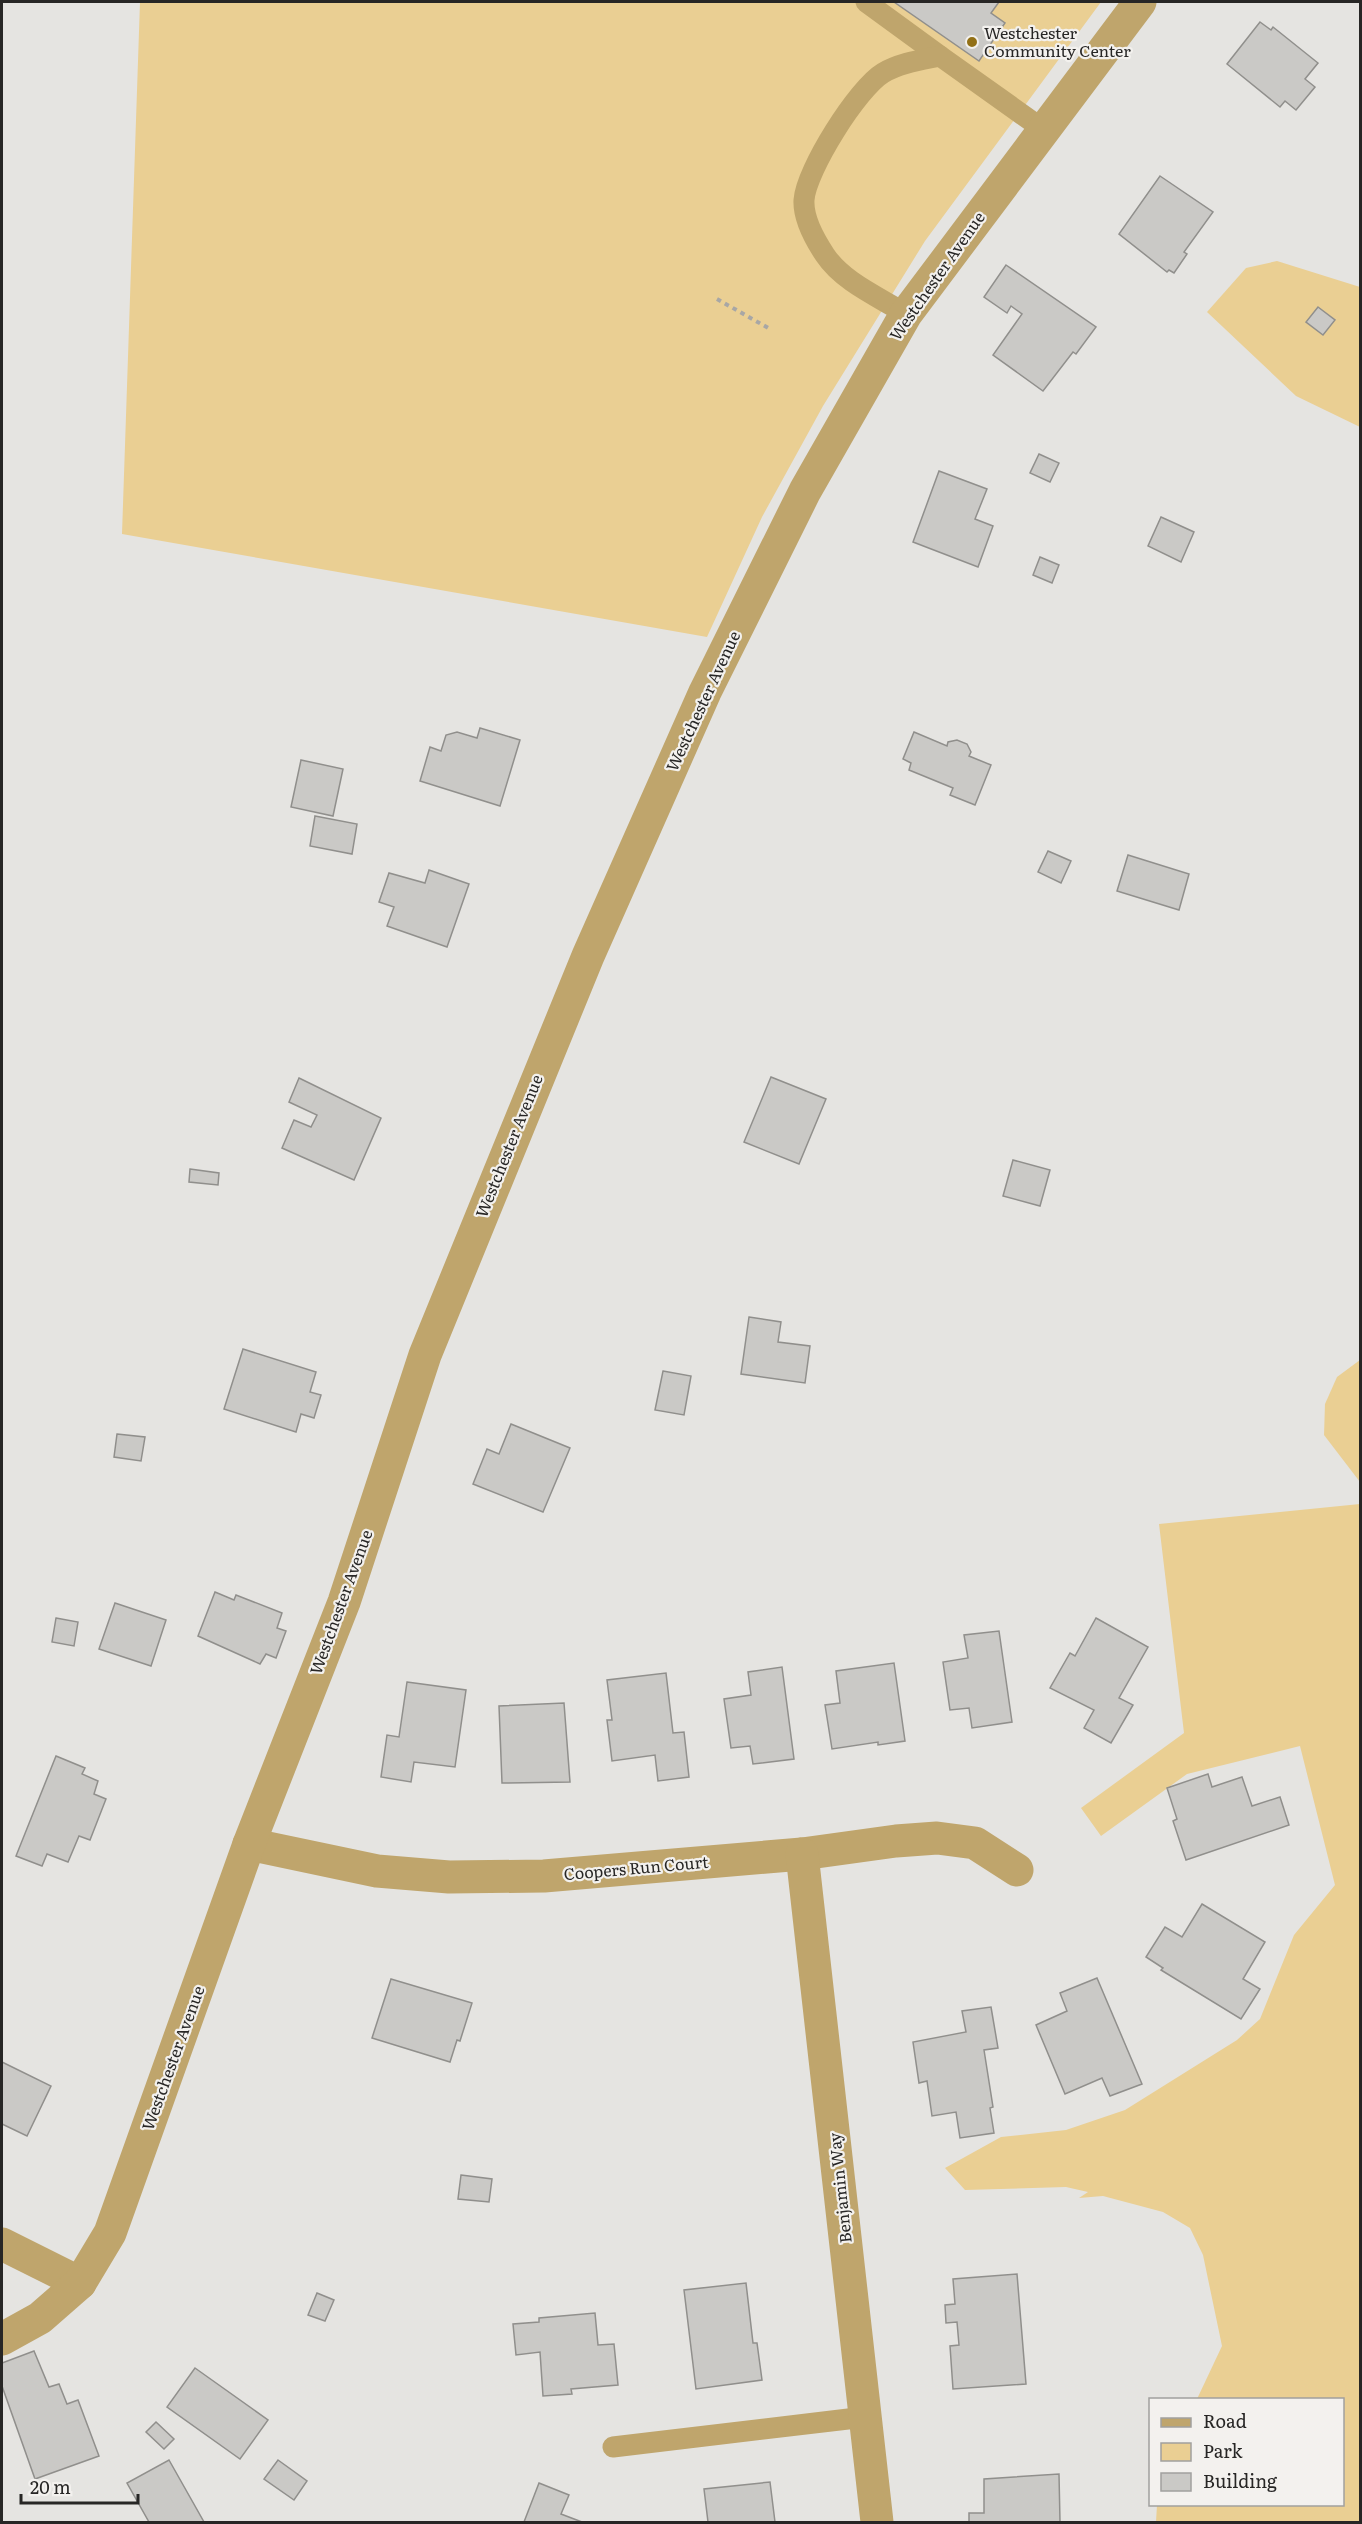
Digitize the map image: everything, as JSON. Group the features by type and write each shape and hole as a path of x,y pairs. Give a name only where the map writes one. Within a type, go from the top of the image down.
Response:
{"street":[{"name":"Westchester Avenue","path":"2,2339 40,2318 80,2283 110,2234 249,1844 344,1602 425,1356 588,956 705,692 805,491 906,314 1140,2"},
{"name":"Coopers Run Court","path":"249,1844 376,1871 449,1877 544,1876 802,1854 896,1841 937,1838 975,1843 1017,1870"},
{"name":"Benjamin Way","path":"802,1854 877,2523"},
{"path":"2,2244 80,2283"}],"lane":[{"path":"866,2 1044,130"},
{"path":"906,314 843,275 825,255 809,225 804,199 816,163 857,96 882,73 906,63 940,56"},
{"path":"613,2447 865,2417"}],"path":[{"path":"717,299 770,329"}],"green space":[{"path":"140,2 1101,2 925,241 823,406 762,517 707,637 122,534"},
{"path":"1277,261 1360,287 1360,427 1296,396 1207,312 1246,268"},
{"path":"1360,1360 1360,1482 1324,1435 1325,1404 1337,1377"},
{"path":"1360,1504 1360,2522 1156,2522 1157,2506 1344,2506 1344,2398 1197,2398 1222,2346 1203,2255 1190,2228 1163,2212 1103,2196 1079,2198 1088,2192 1066,2187 965,2190 945,2168 1001,2137 1066,2130 1125,2110 1237,2040 1260,2019 1294,1935 1335,1885 1300,1746 1187,1774 1101,1836 1081,1808 1184,1733 1159,1524"}],"building":[{"name":"Westchester Community Center","path":"894,2 999,2 991,13 1005,23 979,61"},
{"path":"1260,22 1271,30 1273,27 1318,63 1305,79 1315,87 1296,110 1285,101 1280,107 1227,64"},
{"path":"1160,176 1213,212 1184,252 1187,254 1174,273 1169,270 1167,272 1119,234"},
{"path":"1006,265 1096,327 1076,354 1073,352 1043,391 993,355 1022,314 1011,306 1007,313 984,297"},
{"path":"1318,307 1335,320 1323,335 1306,322"},
{"path":"1039,454 1059,463 1050,482 1030,473"},
{"path":"939,471 987,489 975,519 993,526 978,567 913,542"},
{"path":"1161,517 1194,532 1181,562 1148,546"},
{"path":"1040,557 1059,565 1052,583 1033,575"},
{"path":"480,728 520,740 500,806 420,781 430,747 441,751 446,735 457,732 477,738"},
{"path":"914,732 947,746 948,742 957,740 967,744 971,752 969,756 991,765 975,805 950,795 953,788 909,770 911,763 903,759"},
{"path":"301,760 343,769 333,816 291,807"},
{"path":"315,816 357,824 352,854 310,846"},
{"path":"1048,851 1071,861 1061,883 1038,872"},
{"path":"1128,855 1189,874 1179,910 1117,891"},
{"path":"429,870 469,884 447,947 387,926 394,907 379,902 389,873 425,883"},
{"path":"771,1077 826,1099 799,1164 744,1142"},
{"path":"299,1078 381,1118 354,1180 282,1148 294,1120 311,1127 317,1115 289,1102"},
{"path":"1013,1160 1050,1170 1040,1206 1003,1196"},
{"path":"190,1169 219,1173 218,1185 189,1182"},
{"path":"749,1317 781,1322 778,1342 810,1346 805,1383 741,1374"},
{"path":"243,1349 316,1372 310,1392 321,1395 314,1418 301,1414 296,1432 224,1409"},
{"path":"663,1371 691,1376 684,1415 655,1410"},
{"path":"511,1424 570,1448 543,1512 473,1484 487,1449 499,1454"},
{"path":"117,1434 145,1437 141,1461 114,1457"},
{"path":"215,1592 234,1600 236,1595 282,1613 277,1628 286,1631 276,1658 266,1654 260,1664 198,1636"},
{"path":"115,1603 166,1620 151,1666 99,1649"},
{"path":"56,1618 78,1622 74,1646 52,1642"},
{"path":"1096,1618 1148,1647 1119,1698 1133,1705 1111,1743 1084,1728 1094,1710 1050,1688 1070,1653 1075,1656"},
{"path":"999,1631 1012,1722 972,1728 969,1708 950,1710 943,1662 968,1658 964,1635"},
{"path":"894,1663 905,1741 878,1745 878,1742 832,1749 825,1705 840,1703 836,1671"},
{"path":"782,1667 794,1759 753,1764 750,1746 731,1748 724,1699 751,1695 748,1672"},
{"path":"666,1673 673,1733 684,1732 689,1777 658,1781 655,1755 612,1761 607,1720 612,1720 607,1680"},
{"path":"407,1682 466,1690 455,1767 414,1762 411,1782 381,1777 387,1735 399,1737"},
{"path":"564,1703 570,1782 502,1783 499,1706"},
{"path":"56,1756 85,1768 82,1774 98,1781 94,1794 106,1799 90,1840 79,1836 68,1862 47,1854 42,1866 16,1856"},
{"path":"1208,1774 1212,1787 1242,1777 1252,1806 1280,1797 1289,1825 1186,1860 1173,1821 1177,1819 1167,1788"},
{"path":"1202,1904 1265,1942 1243,1979 1260,1989 1241,2019 1161,1970 1163,1968 1146,1957 1165,1927 1182,1937"},
{"path":"1097,1978 1142,2084 1110,2096 1102,2078 1065,2094 1036,2025 1067,2011 1060,1993"},
{"path":"391,1979 472,2003 460,2041 457,2040 450,2062 372,2038"},
{"path":"991,2007 998,2048 984,2050 993,2107 990,2108 994,2133 960,2138 956,2112 932,2116 927,2081 919,2083 913,2042 966,2032 962,2011"},
{"path":"2,2062 51,2086 27,2136 2,2124"},
{"path":"461,2175 492,2179 489,2202 458,2199"},
{"path":"1017,2274 1026,2384 953,2389 950,2346 959,2345 957,2322 946,2323 945,2305 955,2304 953,2279"},
{"path":"746,2283 753,2343 757,2343 762,2380 696,2389 684,2290"},
{"path":"317,2293 334,2300 325,2321 308,2315"},
{"path":"595,2313 598,2345 614,2344 618,2385 571,2389 572,2394 543,2396 540,2352 516,2355 513,2324 539,2322 539,2318"},
{"path":"34,2351 49,2387 59,2384 67,2404 78,2400 99,2456 35,2479 2,2386 2,2363"},
{"path":"195,2368 268,2420 240,2459 167,2407"},
{"path":"156,2422 174,2439 164,2449 146,2432"},
{"path":"169,2460 204,2522 149,2522 127,2483"},
{"path":"278,2460 307,2481 294,2500 264,2479"},
{"path":"1059,2474 1060,2522 969,2522 969,2513 984,2513 984,2479"},
{"path":"770,2482 775,2522 708,2522 704,2489"},
{"path":"539,2483 569,2495 561,2514 582,2522 524,2522"}],"place":[{"name":"Westchester Community Center","path":"972,42"}]}
